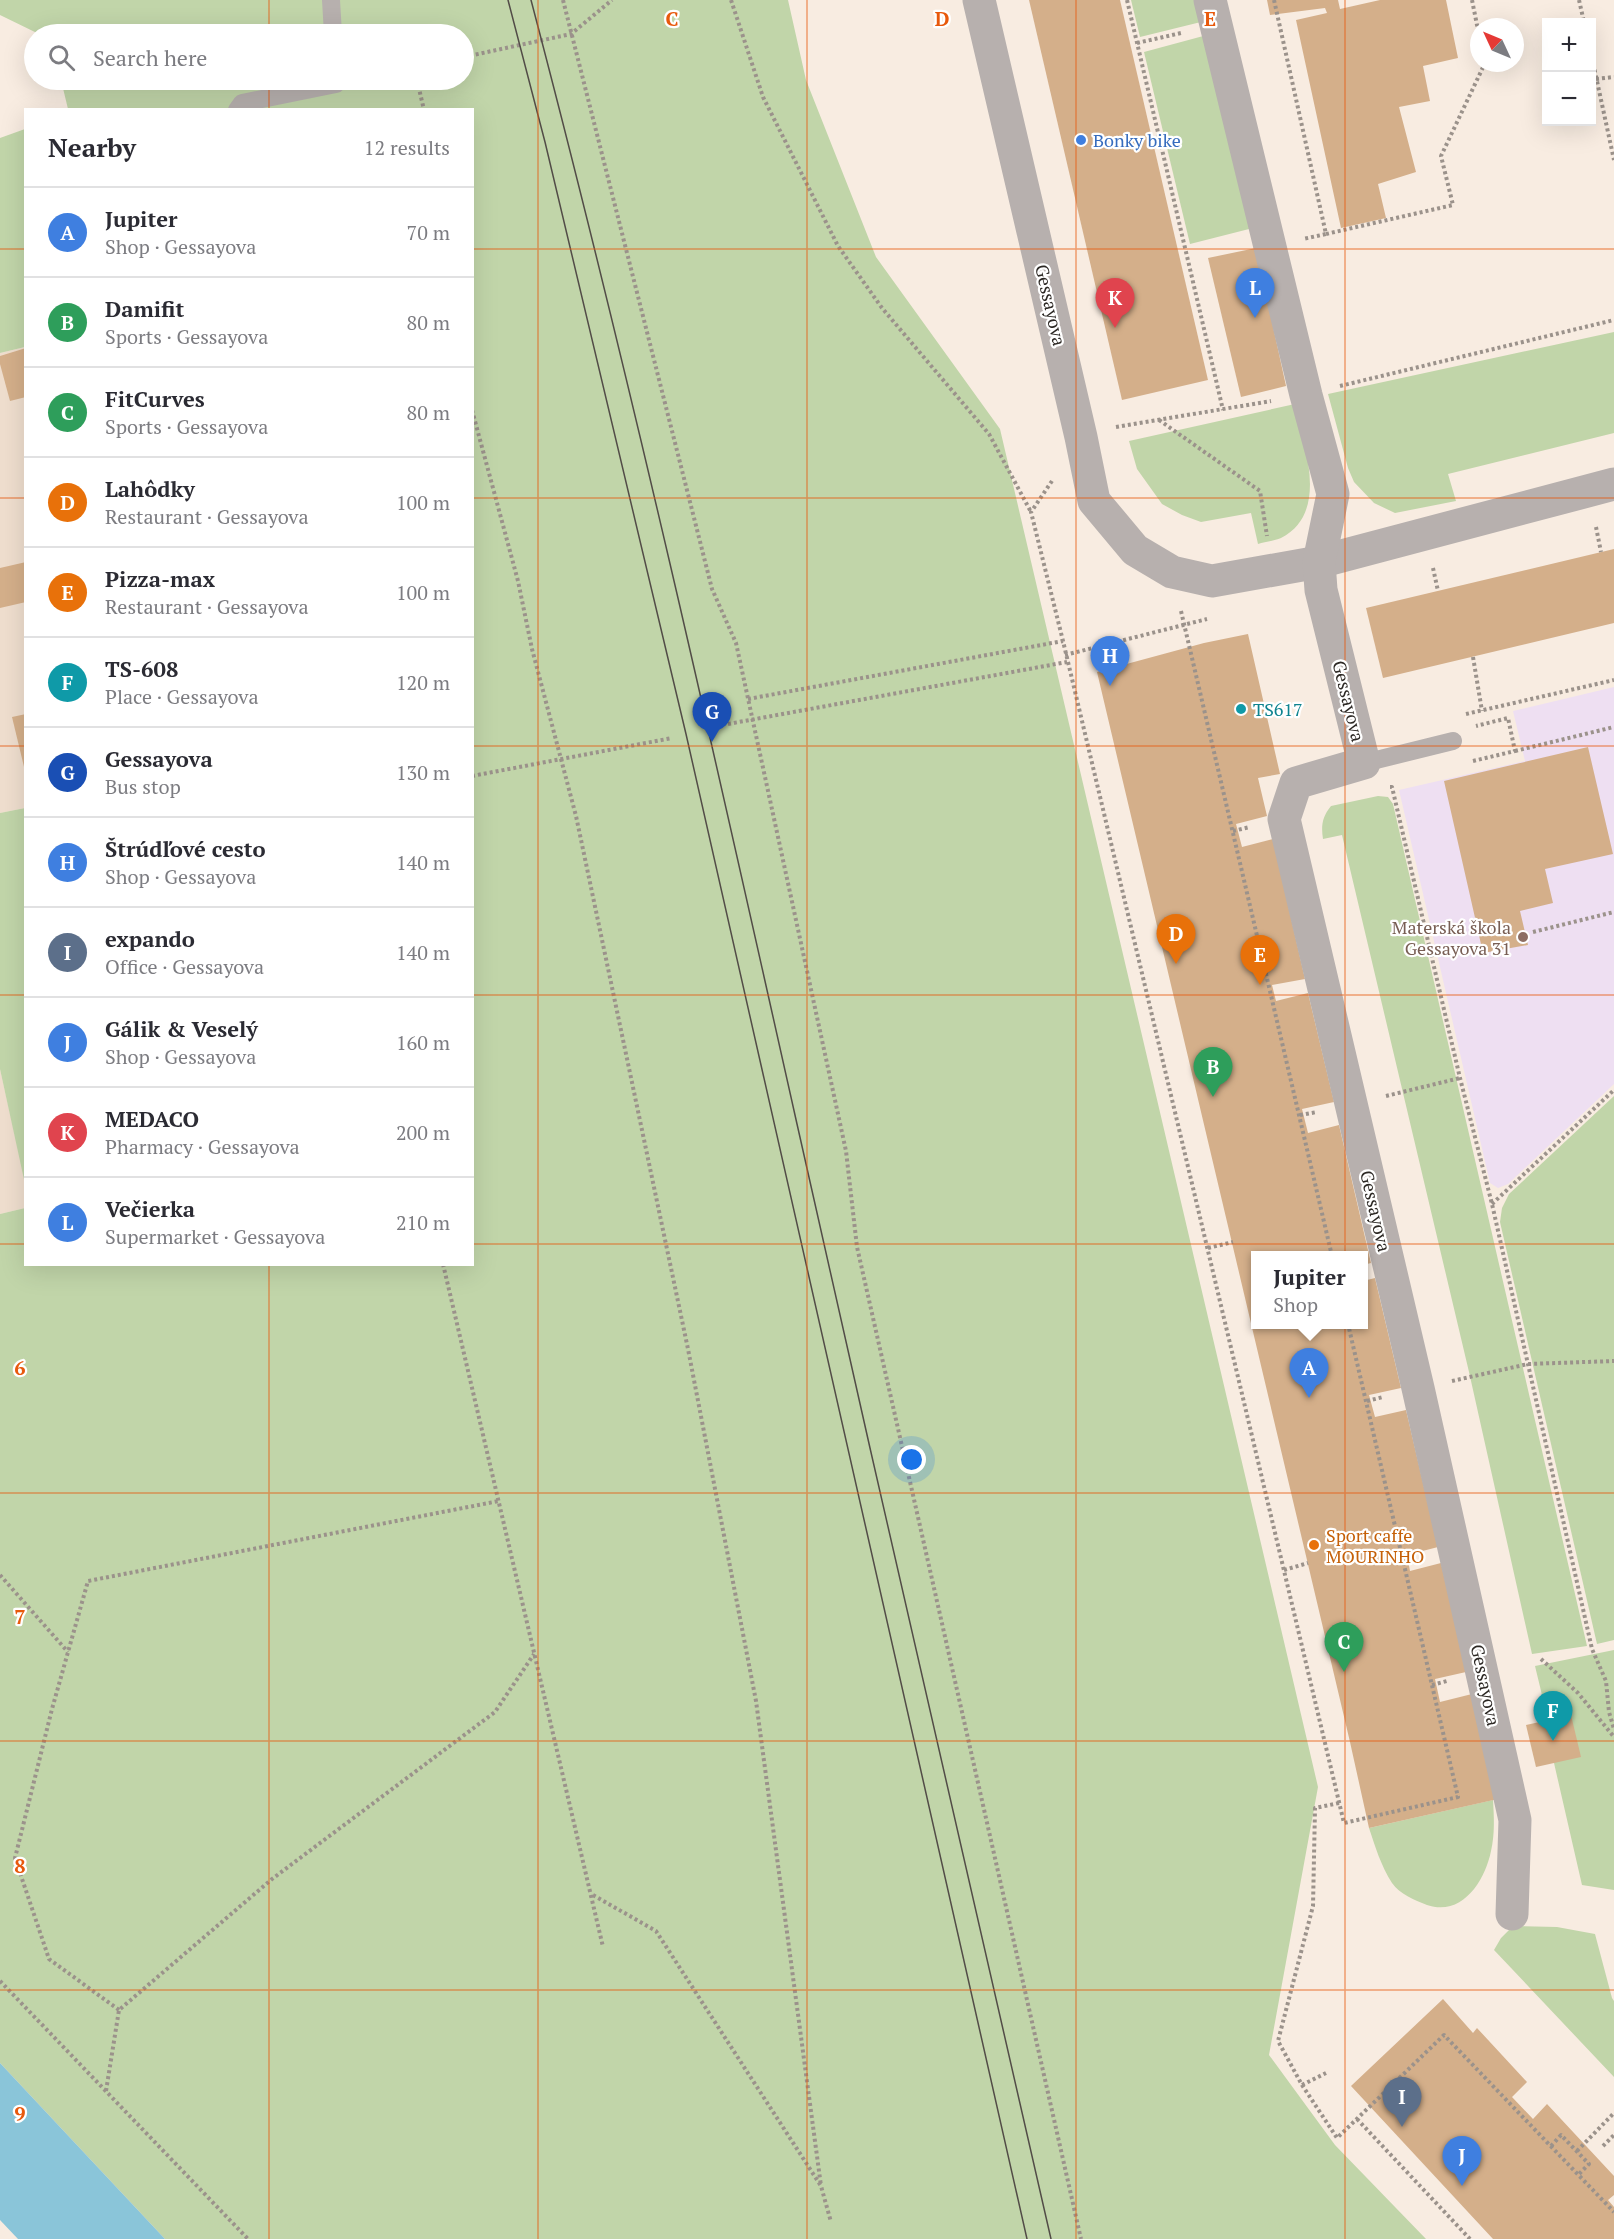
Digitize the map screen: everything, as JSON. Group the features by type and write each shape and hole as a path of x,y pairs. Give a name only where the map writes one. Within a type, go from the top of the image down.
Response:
{"street":[{"name":"Gessayova","path":"979,0 1094,501 1135,550 1172,572 1212,581 1318,562 1614,484"},
{"name":"Gessayova","path":"1213,12 1332,494 1318,562 1321,590 1373,776 1296,783 1284,819 1418,1388 1515,1820 1512,1914"}],"lane":[{"path":"331,0 332,24"},
{"path":"238,108 242,103 306,90"},
{"path":"1373,776 1453,741"}],"path":[{"path":"563,0 712,589 736,643 846,1151 856,1247 1081,2239"},
{"path":"474,55 571,34 612,0"},
{"path":"731,0 763,97 838,246 882,308 990,434 1030,512 1063,641 1344,1823 1458,1797 1349,1329"},
{"path":"1127,0 1223,410"},
{"path":"1274,0 1321,210"},
{"path":"1472,0 1476,18"},
{"path":"1579,0 1583,18"},
{"path":"1137,43 1213,12"},
{"path":"1326,234 1453,206 1441,156 1481,72"},
{"path":"1614,77 1596,79 1614,160"},
{"path":"419,90 424,108"},
{"path":"1115,427 1306,395 1614,320"},
{"path":"474,417 518,581 532,649 576,816 688,1349 756,1701 821,2186 831,2222"},
{"path":"1159,420 1260,491 1268,545"},
{"path":"1030,512 1081,437"},
{"path":"1596,522 1601,552"},
{"path":"1436,580 1438,591"},
{"path":"1065,655 1216,617"},
{"path":"748,699 1063,641"},
{"path":"1191,648 1331,1251"},
{"path":"1473,657 1482,711"},
{"path":"728,724 1067,662"},
{"path":"1464,715 1614,680"},
{"path":"1508,718 1515,751"},
{"path":"1465,763 1614,727"},
{"path":"474,776 672,738"},
{"path":"1373,776 1392,787 1492,1204 1592,1649 1606,1681 1609,1712 1614,1729"},
{"path":"1533,932 1614,912"},
{"path":"1350,1104 1460,1078"},
{"path":"1492,1204 1614,1089"},
{"path":"1208,1248 1233,1242"},
{"path":"443,1266 603,1947"},
{"path":"1418,1388 1528,1364 1614,1361"},
{"path":"119,2010 49,1959 15,1858 88,1581 499,1501"},
{"path":"1284,1570 1308,1563"},
{"path":"0,1575 68,1652"},
{"path":"106,2091 119,2010 272,1879 495,1712 535,1653"},
{"path":"1541,1659 1578,1693 1614,1737"},
{"path":"1338,1803 1315,1808 1313,1906 1278,2041 1302,2085 1336,2138 1444,2035 1614,2212"},
{"path":"592,1895 656,1931 821,2186"},
{"path":"0,1981 248,2239"},
{"path":"1302,2085 1326,2073"},
{"path":"1577,2151 1613,2115"},
{"path":"1358,2119 1470,2239"},
{"path":"1551,2146 1561,2135 1589,2164 1579,2174"},
{"path":"1603,2146 1614,2135"}],"shaded area":[{"path":"24,347 24,808 0,813 0,353"},
{"name":"Materská škola Gessayova 31","path":"1614,687 1614,1084 1508,1184 1498,1188 1490,1183 1399,790 1525,761 1513,711"},
{"path":"0,1069 24,1175 24,1208 0,1214"}],"green space":[{"path":"0,0 788,0 806,80 876,257 1000,429 1318,1787 1269,2055 1335,2145 1426,2239 165,2239 0,2063 0,1214 24,1208 24,1266 474,1266 474,108 68,108 63,90 474,90 474,24 24,24 24,27 0,15"},
{"path":"1131,0 1200,0 1205,21 1140,37"},
{"path":"1207,35 1253,228 1190,244 1144,52"},
{"path":"24,129 24,347 0,353 0,138"},
{"path":"1614,332 1614,433 1448,474 1456,501 1395,513 1374,503 1354,482 1328,394"},
{"path":"1295,404 1310,477 1309,495 1305,512 1296,527 1281,538 1258,544 1251,513 1201,522 1182,515 1162,504 1137,469 1129,441"},
{"path":"1378,796 1388,797 1393,804 1587,1646 1532,1654 1469,1372 1342,835 1323,839 1323,822 1331,806"},
{"path":"24,808 24,1179 0,1069 0,813"},
{"path":"1614,1096 1614,1640 1597,1644 1500,1222 1502,1208 1509,1194"},
{"path":"1614,1650 1614,1890 1582,1885 1554,1763 1571,1715 1548,1720 1535,1666"},
{"path":"1493,1800 1494,1832 1491,1851 1483,1874 1470,1894 1451,1906 1440,1907 1417,1901 1395,1887 1381,1863 1369,1828"},
{"path":"1513,1926 1557,1927 1595,1934 1614,2001 1614,2077 1494,1950 1501,1938"}],"water":[{"path":"0,2063 165,2239 18,2239 0,2220"}],"building":[{"path":"1029,0 1120,0 1208,380 1122,400"},
{"path":"1267,0 1338,0 1340,9 1380,0 1446,0 1458,58 1423,66 1430,101 1399,107 1416,172 1378,184 1386,218 1341,228 1296,20 1327,13 1325,8 1270,15"},
{"path":"1256,248 1286,386 1241,397 1208,258"},
{"path":"24,349 24,398 10,401 0,356"},
{"path":"1614,549 1614,623 1383,678 1366,608"},
{"path":"24,562 24,602 0,608 0,568"},
{"path":"1248,634 1280,774 1258,778 1267,816 1236,824 1242,847 1273,839 1305,979 1272,985 1276,1001 1308,993 1334,1102 1302,1109 1308,1133 1339,1125 1371,1263 1368,1264 1368,1251 1251,1251 1251,1323 1097,672 1204,643"},
{"path":"24,714 24,767 12,717"},
{"path":"1588,747 1613,854 1545,869 1553,903 1520,911 1528,945 1483,953 1444,781"},
{"path":"1375,1278 1401,1388 1369,1395 1375,1417 1406,1410 1438,1547 1407,1555 1410,1571 1441,1563 1466,1672 1435,1679 1440,1702 1472,1694 1498,1799 1369,1828 1252,1329 1368,1329 1368,1280"},
{"path":"1571,1715 1581,1757 1536,1767 1526,1725"},
{"path":"1443,1999 1473,2033 1477,2028 1527,2082 1512,2097 1533,2119 1547,2104 1614,2176 1614,2195 1608,2200 1614,2207 1614,2239 1493,2239 1351,2086"}],"tram line":[{"path":"508,0 545,142 686,734 1027,2239"},
{"path":"531,0 602,280 669,560 1051,2239"}],"place":[{"name":"Bonky bike","path":"1081,140"},
{"name":"Večierka","path":"1255,318"},
{"name":"MEDACO","path":"1115,328"},
{"name":"Štrúdľové cesto","path":"1110,686"},
{"name":"TS617","path":"1241,709"},
{"name":"Gessayova","path":"712,742"},
{"name":"Materská škola Gessayova 31","path":"1523,937"},
{"name":"Lahôdky","path":"1176,964"},
{"name":"Pizza-max","path":"1260,985"},
{"name":"Damifit","path":"1213,1097"},
{"name":"Jupiter","path":"1309,1398"},
{"name":"Sport caffe MOURINHO","path":"1314,1545"},
{"name":"FitCurves","path":"1344,1672"},
{"name":"TS-608","path":"1553,1741"},
{"name":"expando","path":"1402,2127"},
{"name":"Gálik & Veselý","path":"1462,2186"}]}
